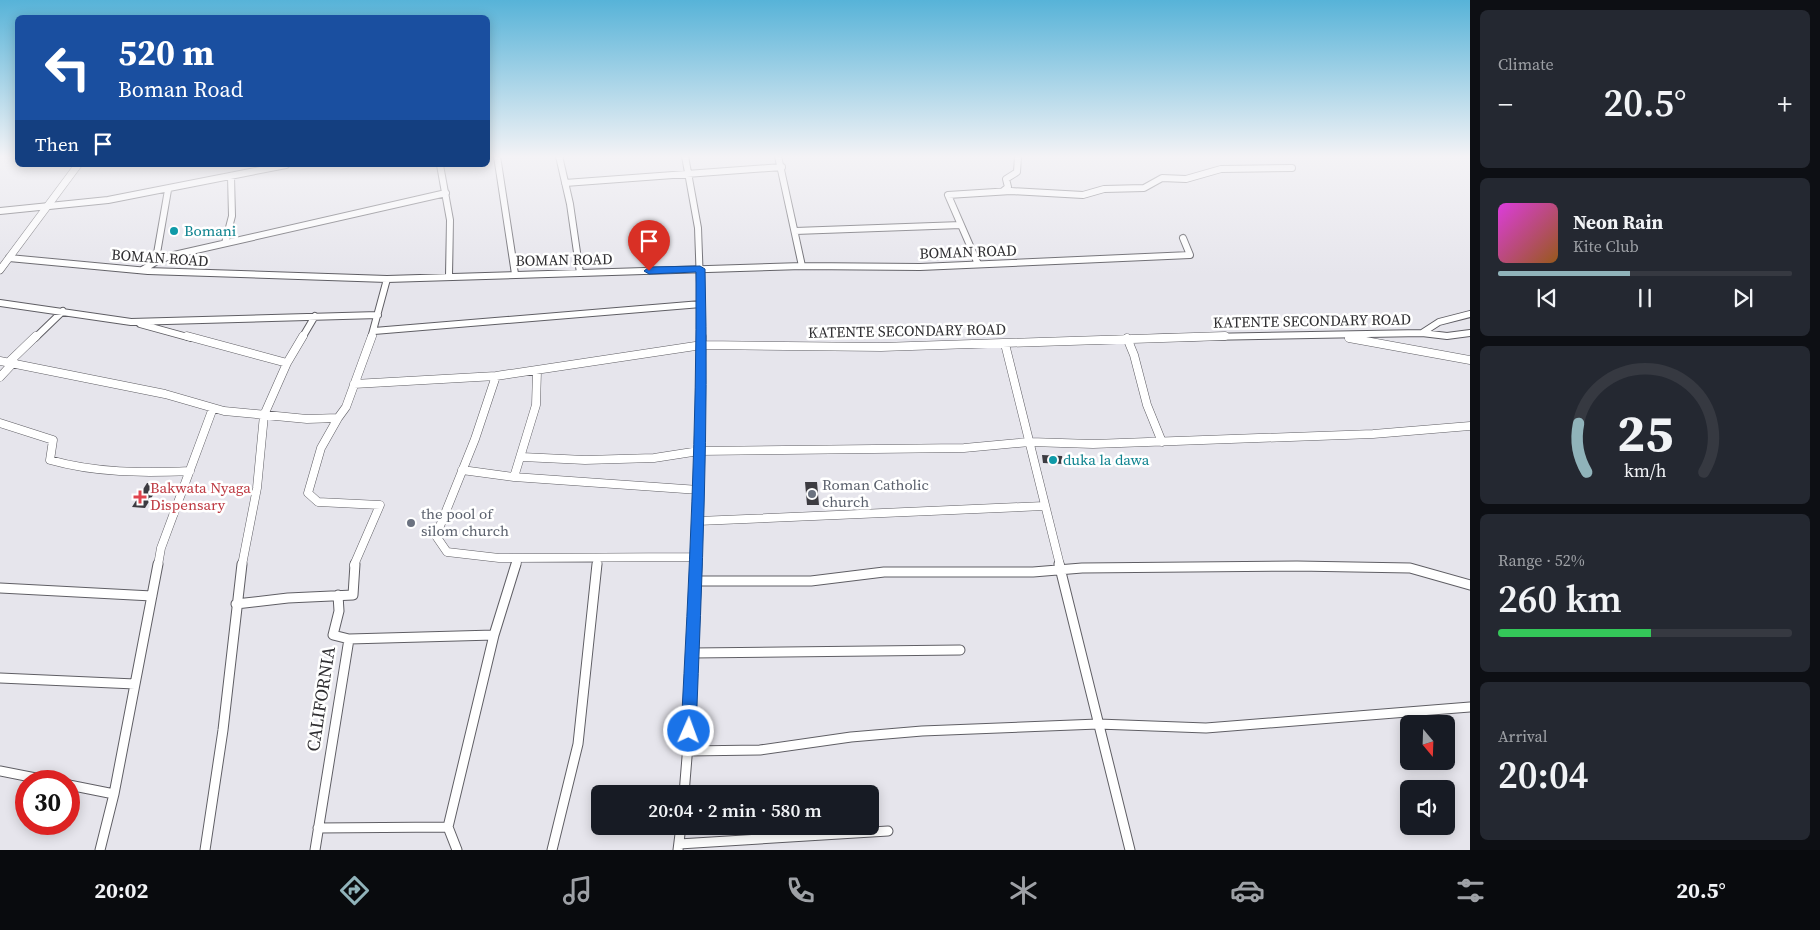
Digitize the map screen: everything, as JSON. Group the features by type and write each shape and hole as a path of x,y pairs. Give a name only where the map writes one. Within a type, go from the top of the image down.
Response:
{"street":[{"path":"0,270 55,196"},
{"path":"0,211 45,209 131,196"},
{"path":"156,259 167,196"},
{"path":"225,243 232,216 231,196"},
{"path":"142,270 156,259 344,214 433,196"},
{"path":"446,196 451,249 450,276"},
{"path":"503,196 515,274"},
{"path":"567,196 580,273"},
{"path":"685,785 698,521 702,345 700,269 692,196"},
{"path":"788,196 802,266"},
{"path":"948,196 978,264"},
{"path":"795,231 961,225"},
{"name":"BOMAN ROAD","path":"9,258 142,270 387,279 802,266 920,267 1190,255 1183,238"},
{"path":"236,604 353,595 353,568 380,505 318,502 308,493 321,448 346,407 374,330 387,279"},
{"path":"0,303 131,322 288,363"},
{"path":"374,330 701,304"},
{"path":"0,377 12,362 63,312"},
{"path":"1422,333 1439,322 1470,314"},
{"path":"131,322 378,315"},
{"path":"205,850 223,730 236,604 257,488 264,415 288,363 315,316"},
{"name":"KATENTE SECONDARY ROAD","path":"354,384 496,376 702,345 880,347 1005,344 1127,338 1422,333 1448,336 1466,333"},
{"path":"1333,335 1470,360"},
{"path":"1127,338 1134,355 1146,406 1162,442"},
{"path":"1005,344 1030,442 1059,570 1130,850"},
{"path":"0,360 164,394 213,408 307,419 338,418"},
{"path":"514,477 522,457 536,405 537,371"},
{"path":"496,376 476,440 436,536 447,552 518,558 696,557"},
{"path":"100,850 114,794 161,548 213,408"},
{"path":"0,423 53,440 50,460 62,464 98,472 190,471"},
{"path":"522,457 585,460 654,458 699,451 964,448 1030,442 1093,444 1162,442 1373,434 1470,426"},
{"path":"462,470 514,477 699,490"},
{"path":"698,521 1044,506"},
{"path":"457,850 448,827 494,635 518,558"},
{"path":"552,850 578,744 598,559"},
{"path":"695,581 811,581 884,572 1033,572 1297,566 1410,568 1443,579 1470,584"},
{"path":"0,588 152,596"},
{"path":"338,595 339,611 332,635 349,639"},
{"name":"CALIFORNIA","path":"315,850 349,639 494,635"},
{"path":"692,653 960,650"},
{"path":"0,678 135,684"},
{"path":"688,751 760,750 851,737 922,731 1098,724 1206,728 1370,713 1470,707"},
{"path":"0,771 15,774"},
{"path":"80,787 114,794"},
{"path":"318,828 448,827"},
{"path":"678,847 888,831"}],"building":[{"name":"duka la dawa","path":"1042,455 1062,456 1064,464 1043,463"},
{"name":"Roman Catholic church","path":"805,482 817,482 819,505 807,505"},
{"name":"Bakwata Nyaga Dispensary","path":"147,483 160,484 145,508 132,507"}],"place":[{"name":"Bomani","path":"174,231"},
{"name":"duka la dawa","path":"1053,460"},
{"name":"Roman Catholic church","path":"812,494"},
{"name":"Bakwata Nyaga Dispensary","path":"140,497"},
{"name":"the pool of silom church","path":"411,523"}],"route":[{"path":"649,271 700,269 702,345 699,490 689,731"}]}
